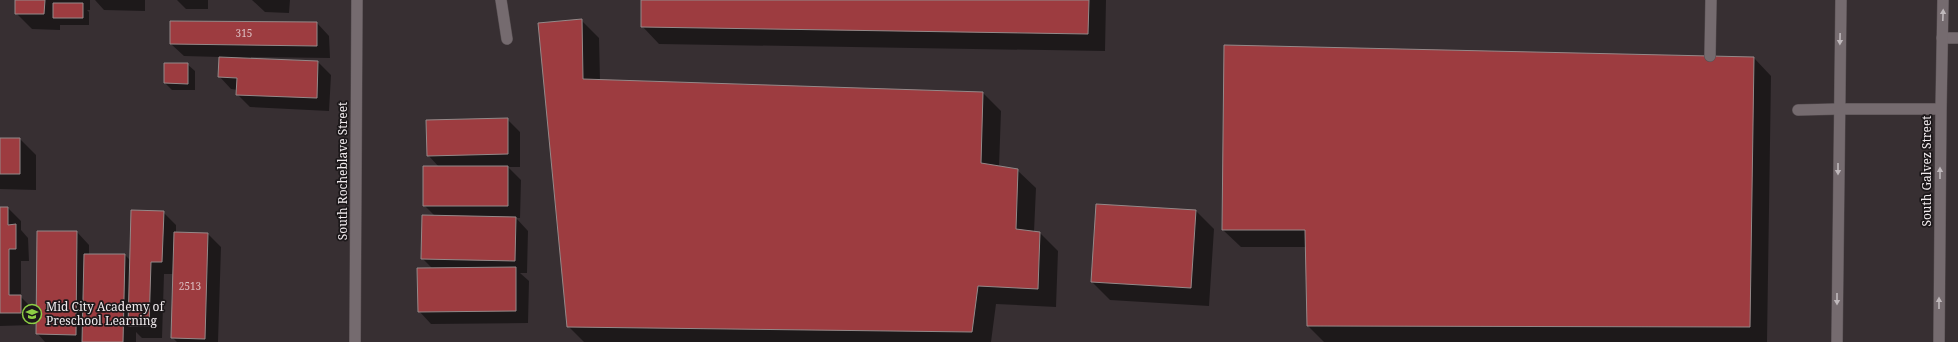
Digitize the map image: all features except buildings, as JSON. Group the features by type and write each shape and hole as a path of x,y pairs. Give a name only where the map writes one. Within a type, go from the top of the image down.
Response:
{"street":[{"name":"South Rocheblave Street","path":"355,342 357,0"},
{"path":"501,0 508,39"},
{"path":"1710,56 1711,0"},
{"path":"1837,342 1838,109 1841,0"},
{"name":"South Galvez Street","path":"1939,342 1940,109 1943,0"},
{"path":"1942,38 1958,38"},
{"path":"1798,110 1940,109"}],"place":[{"name":"Mid City Academy of Preschool Learning","path":"32,314"}]}
